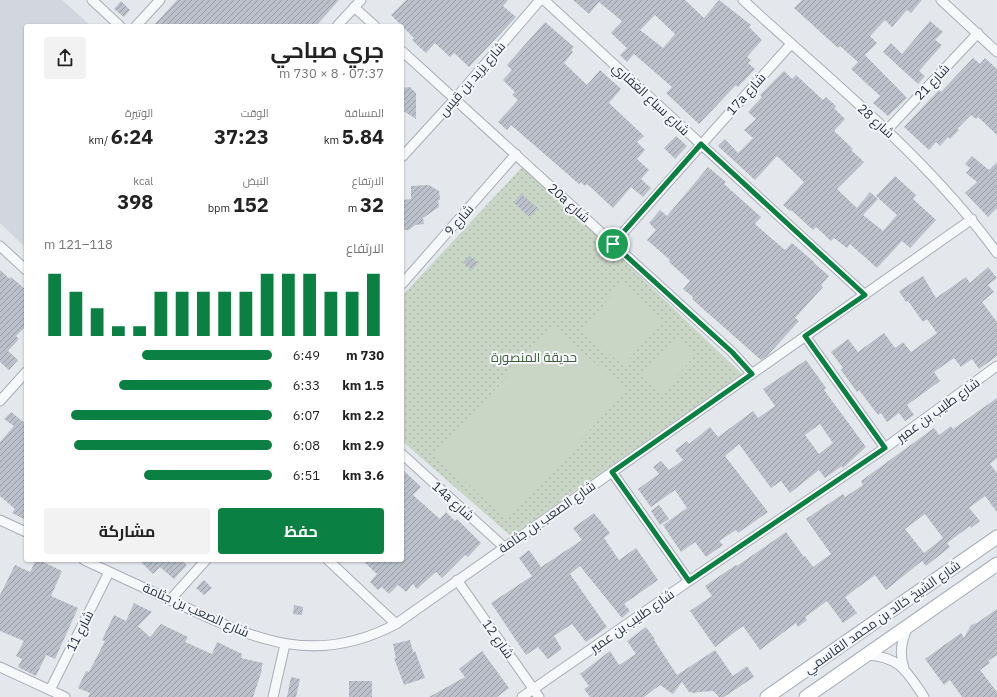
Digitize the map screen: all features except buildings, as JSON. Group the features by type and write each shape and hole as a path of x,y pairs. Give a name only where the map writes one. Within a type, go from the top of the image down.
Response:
{"main road":[{"name":"شارع الشيخ خالد بن محمد القاسمي","path":"767,697 997,537"},
{"name":"شارع الشيخ خالد بن محمد القاسمي","path":"806,697 997,564"}],"street":[{"path":"92,0 118,24"},
{"path":"138,24 160,0"},
{"name":"شارع يزيد بن قيس","path":"404,155 455,99 540,0"},
{"name":"شارع سباع الغفاري","path":"544,0 865,295"},
{"name":"شارع 28","path":"743,0 887,130 922,164 972,220 997,253"},
{"path":"941,0 997,52"},
{"path":"340,24 357,4 373,24"},
{"name":"شارع 21","path":"887,130 978,33"},
{"name":"17a شارع","path":"613,244 791,44"},
{"name":"20a شارع","path":"404,53 732,352 752,374"},
{"name":"شارع 9","path":"404,282 516,154"},
{"name":"شارع الصعب بن جثامة","path":"88,562 235,630 285,644 313,647 342,644 369,636 396,624 972,220"},
{"path":"0,246 24,268"},
{"path":"805,336 885,448"},
{"name":"شارع طليب بن عمير","path":"522,697 536,693 689,581 885,448 997,366"},
{"path":"0,401 24,374"},
{"name":"14a شارع","path":"404,456 504,547"},
{"path":"612,472 689,581"},
{"path":"0,520 24,531"},
{"path":"170,600 204,562"},
{"path":"330,562 396,624"},
{"name":"شارع 11","path":"50,690 109,572"},
{"name":"شارع 12","path":"457,580 536,693"},
{"path":"908,627 902,640 901,647 904,668 924,697"},
{"path":"273,697 285,644"},
{"path":"867,655 890,660 904,668"},
{"path":"0,667 65,697"}],"shaded area":[{"path":"0,0 62,0 89,24 24,24 24,246 0,223"}],"green space":[{"name":"حديقة المنصورة","path":"524,165 742,374 511,536 404,443 404,294"},
{"path":"622,284 663,321 623,366 582,329"},
{"path":"554,326 626,391 507,520 435,454"},
{"path":"677,337 696,355 660,394 641,376"}],"route":[{"path":"701,144 865,295 805,336 885,448 689,581 612,472 752,374 732,352 613,244 701,144"}]}
